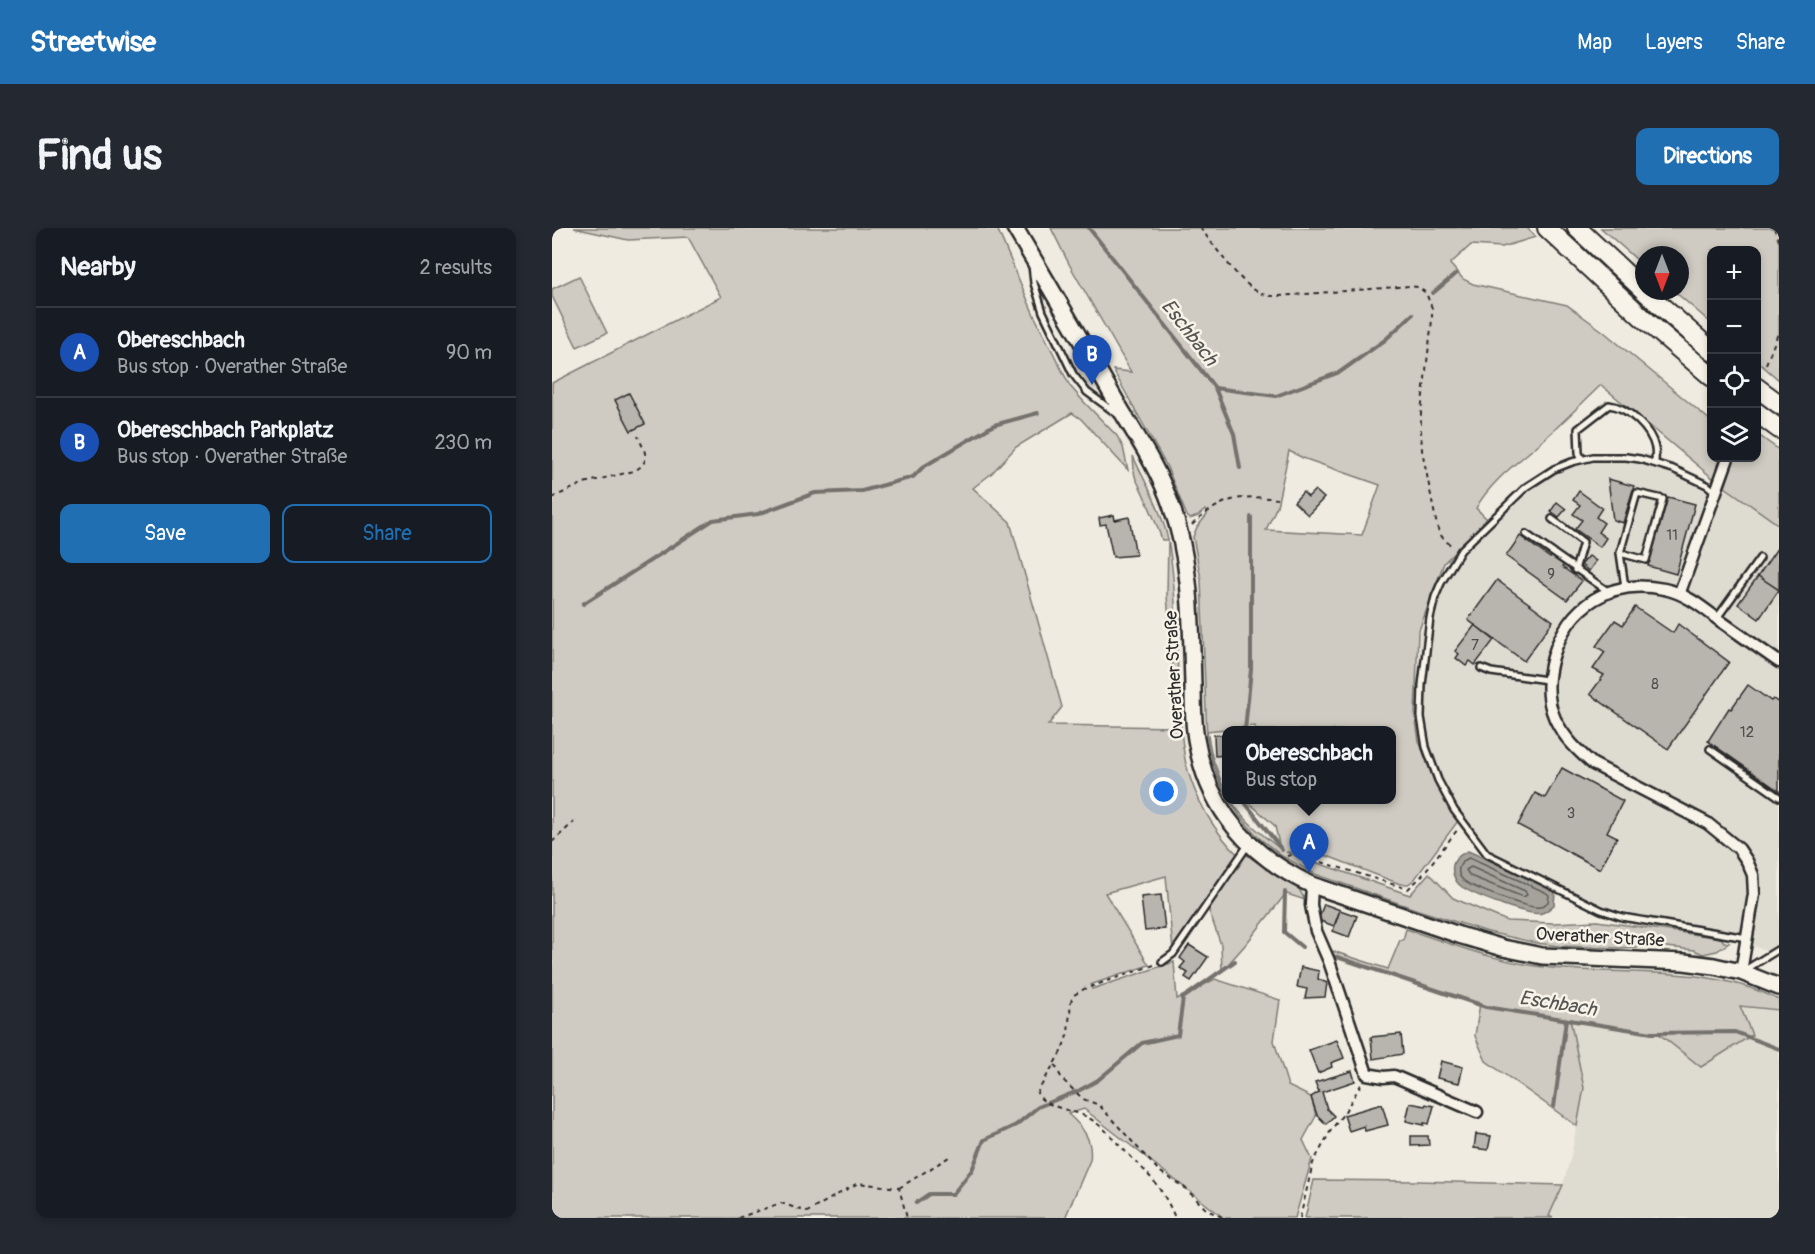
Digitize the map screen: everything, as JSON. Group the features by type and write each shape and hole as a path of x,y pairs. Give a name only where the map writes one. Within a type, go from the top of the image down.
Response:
{"highway":[{"path":"1547,228 1643,318 1707,373"},
{"path":"1577,228 1707,347"},
{"path":"1761,391 1779,404"},
{"path":"1761,416 1779,429"}],"main road":[{"name":"Overather Straße","path":"1016,228 1145,452 1171,503 1187,565 1191,604 1194,721 1199,754 1218,804 1249,843 1289,874 1312,885 1448,932 1503,948 1542,956 1684,962 1714,966 1741,972 1779,987"}],"street":[{"path":"1680,592 1727,462"},
{"path":"1741,972 1754,894 1753,875 1748,861 1739,849 1707,823 1593,764 1580,753 1566,737 1555,719 1549,699 1547,680 1556,646 1578,612 1591,600 1625,586 1644,586 1680,592 1779,662"},
{"path":"1312,885 1311,905 1316,931 1329,961 1367,1074 1394,1076 1477,1112"}],"lane":[{"path":"1031,255 1034,283 1043,312 1073,374 1086,392 1128,422"},
{"path":"1582,459 1579,453 1578,429 1609,405 1613,405 1621,408 1641,424 1649,434 1655,448 1655,463"},
{"path":"1714,496 1707,484 1655,463 1626,457 1604,456 1582,459 1554,469 1526,487 1461,550 1447,571 1435,597 1430,618 1422,684 1421,717 1426,747 1438,780 1454,810 1487,854 1601,910 1622,917 1747,938"},
{"path":"1620,553 1646,560 1663,500 1637,493 1620,553 1625,586"},
{"path":"1552,519 1583,542 1575,570"},
{"path":"1526,534 1609,592"},
{"path":"1717,618 1760,558"},
{"path":"1481,668 1491,672 1547,680"},
{"path":"1710,749 1779,797"},
{"path":"1162,962 1173,954 1249,843"},
{"path":"1741,972 1779,949"}],"path":[{"path":"1200,228 1244,282 1259,293 1268,296 1410,286 1418,287 1426,293 1430,301 1432,320 1421,412 1422,450 1440,534 1446,542 1461,550"},
{"path":"1774,228 1779,242"},
{"path":"1766,364 1779,330"},
{"path":"552,498 584,483 634,471 641,467 646,457 638,435"},
{"path":"1181,535 1222,502 1257,496 1277,499"},
{"path":"552,842 574,822"},
{"path":"1267,859 1296,854 1408,889 1420,878 1463,822"},
{"path":"1162,962 1084,988 1074,995 1071,1001 1068,1033 1062,1050 1037,1093 1038,1097 1051,1104 1090,1118 1107,1133 1161,1188 1175,1218"},
{"path":"1054,1064 1062,1079 1083,1099 1099,1105 1159,1171 1185,1188 1207,1210 1224,1218"},
{"path":"1300,1218 1314,1163 1331,1130 1367,1074"},
{"path":"738,1218 781,1203 807,1212 858,1183 899,1188 949,1157"},
{"path":"899,1188 908,1218"}],"shaded area":[{"path":"574,228 997,228 1034,315 1070,386 1117,436 1123,447 1128,470 1081,419 1072,413 1016,447 992,473 973,488 1010,522 1062,707 1048,725 1177,727 1167,595 1168,540 1175,602 1181,730 1186,764 1194,789 1206,813 1238,855 1173,950 1166,876 1105,893 1149,965 1090,985 1092,989 1174,962 1177,999 1215,979 1280,1000 1274,1041 1288,1086 1311,1097 1316,1116 1303,1140 1312,1159 1295,1218 1224,1218 1084,1109 1068,1114 1086,1134 1091,1153 1065,1218 552,1218 552,383 721,297 688,237 628,240"},
{"path":"1051,228 1527,228 1536,237 1502,247 1471,245 1450,264 1463,279 1473,284 1567,305 1604,332 1707,418 1707,462 1722,462 1715,480 1601,385 1505,473 1482,498 1476,508 1487,519 1444,563 1418,633 1415,714 1419,741 1436,785 1458,821 1414,880 1408,884 1400,884 1317,852 1286,852 1410,895 1429,873 1453,898 1507,921 1554,923 1597,921 1721,938 1724,942 1729,943 1717,951 1703,954 1694,950 1657,946 1619,948 1536,943 1488,932 1315,874 1282,856 1258,837 1232,804 1280,849 1275,826 1250,804 1396,804 1396,726 1222,726 1222,729 1207,731 1222,786 1214,768 1207,739 1201,579 1193,537 1197,527 1207,515 1205,510 1190,519 1187,516 1167,467 1113,370 1131,372","holes":["1289,451 1380,485 1362,535 1266,530 1277,506"]},
{"path":"1601,228 1779,228 1779,380 1761,364 1761,246 1707,246 1707,320 1684,300 1689,300 1689,246 1635,246 1635,258"},
{"path":"579,276 607,333 577,347 552,296 552,289"},
{"path":"1761,437 1779,450 1779,525 1725,487 1734,462 1761,462"},
{"path":"1648,454 1725,487 1779,525 1779,956 1725,937 1598,904 1489,851 1449,807 1437,785 1420,740 1416,715 1420,634 1446,565 1529,480 1571,456"},
{"path":"1133,456 1159,511 1168,540 1162,540 1136,479"},
{"path":"1247,855 1299,889 1305,900 1284,893 1246,944 1222,971 1221,945 1208,908 1223,887 1232,867 1235,869"},
{"path":"1406,929 1479,953 1534,966 1668,973 1724,981 1779,1000 1779,1010 1740,1006 1752,1035 1701,1067 1659,1034 1570,1019 1584,1088 1577,1126 1486,1061 1475,1036 1480,1003 1327,953 1326,949 1388,969"},
{"path":"1740,1006 1779,1010 1779,1218 1549,1217 1563,1185 1571,1156 1584,1088 1570,1019 1659,1034 1701,1067"},
{"path":"1314,1180 1563,1185 1549,1216 1553,1218 1305,1218"}],"water":[{"path":"1468,851 1549,887 1555,892 1554,905 1542,913 1526,912 1468,891 1457,882 1453,865 1457,858"}],"building":[{"path":"629,393 645,424 631,431 615,400"},
{"path":"1608,479 1634,486 1623,523 1613,520"},
{"path":"1315,490 1324,498 1308,515 1294,502 1303,492 1308,497"},
{"path":"1579,491 1602,508 1596,517 1604,523 1598,532 1606,538 1600,547 1575,529 1582,520 1573,514 1580,505 1573,500"},
{"path":"1668,497 1695,504 1676,574 1648,566"},
{"path":"1557,502 1566,509 1559,517 1551,511"},
{"path":"1114,515 1115,520 1129,517 1136,555 1113,557 1106,524 1100,525 1099,518"},
{"path":"1520,536 1550,558 1552,556 1564,565 1562,567 1582,581 1567,600 1506,556"},
{"path":"1779,548 1779,590 1758,576"},
{"path":"1589,556 1596,561 1589,571 1581,565"},
{"path":"1758,576 1779,590 1759,619 1738,604"},
{"path":"1497,580 1553,621 1524,661 1468,620"},
{"path":"1635,607 1673,633 1678,624 1729,662 1668,749 1590,694 1604,675 1593,669 1605,652 1596,646 1615,620 1623,625"},
{"path":"1475,625 1494,640 1475,665 1470,661 1466,666 1456,658 1459,654 1455,651"},
{"path":"1748,685 1771,701 1773,699 1779,703 1779,791 1708,741 1729,708 1731,709"},
{"path":"1214,735 1222,735 1222,755 1215,756"},
{"path":"1562,768 1623,801 1607,832 1617,837 1600,869 1518,825 1535,793 1545,798"},
{"path":"1161,895 1165,929 1145,931 1141,897"},
{"path":"1324,904 1340,910 1334,926 1318,920"},
{"path":"1340,910 1357,916 1349,937 1333,931"},
{"path":"1189,945 1208,957 1191,981 1185,977 1188,973 1180,968 1185,962 1180,958"},
{"path":"1301,967 1319,971 1318,979 1327,983 1325,997 1305,998 1307,989 1297,987"},
{"path":"1401,1034 1403,1054 1373,1059 1371,1037"},
{"path":"1337,1040 1344,1058 1331,1063 1332,1067 1318,1073 1309,1050"},
{"path":"1441,1061 1463,1067 1459,1083 1437,1078"},
{"path":"1352,1071 1355,1081 1322,1092 1327,1109 1334,1116 1326,1124 1317,1115 1311,1097 1319,1092 1315,1082"},
{"path":"1410,1103 1434,1106 1429,1124 1406,1121"},
{"path":"1382,1104 1388,1125 1365,1131 1364,1126 1349,1131 1344,1115"},
{"path":"1476,1134 1491,1136 1488,1150 1474,1148"},
{"path":"1411,1136 1428,1136 1429,1145 1411,1146"}],"waterway":[{"name":"Eschbach","path":"1089,228 1215,388 1234,434 1240,468"},
{"path":"1433,293 1457,273"},
{"path":"1215,388 1276,396 1340,372 1385,340 1413,314"},
{"path":"583,604 713,520 758,514 815,493 862,491 913,477 923,467 994,425 1038,413"},
{"name":"Eschbach","path":"1245,726 1251,669 1251,517"},
{"name":"Eschbach","path":"1246,804 1282,850"},
{"name":"Eschbach","path":"1285,892 1284,932 1302,947"},
{"name":"Eschbach","path":"1337,957 1486,1007 1652,1033 1735,1032 1779,1049"},
{"path":"916,1203 929,1194 953,1194 972,1170 984,1140 1016,1125 1038,1107 1098,1080 1142,1043 1178,1035 1183,998 1235,961"},
{"path":"1554,1107 1566,1020"}],"place":[{"name":"Obereschbach Parkplatz","path":"1092,385"},
{"name":"Obereschbach","path":"1309,873"}]}
